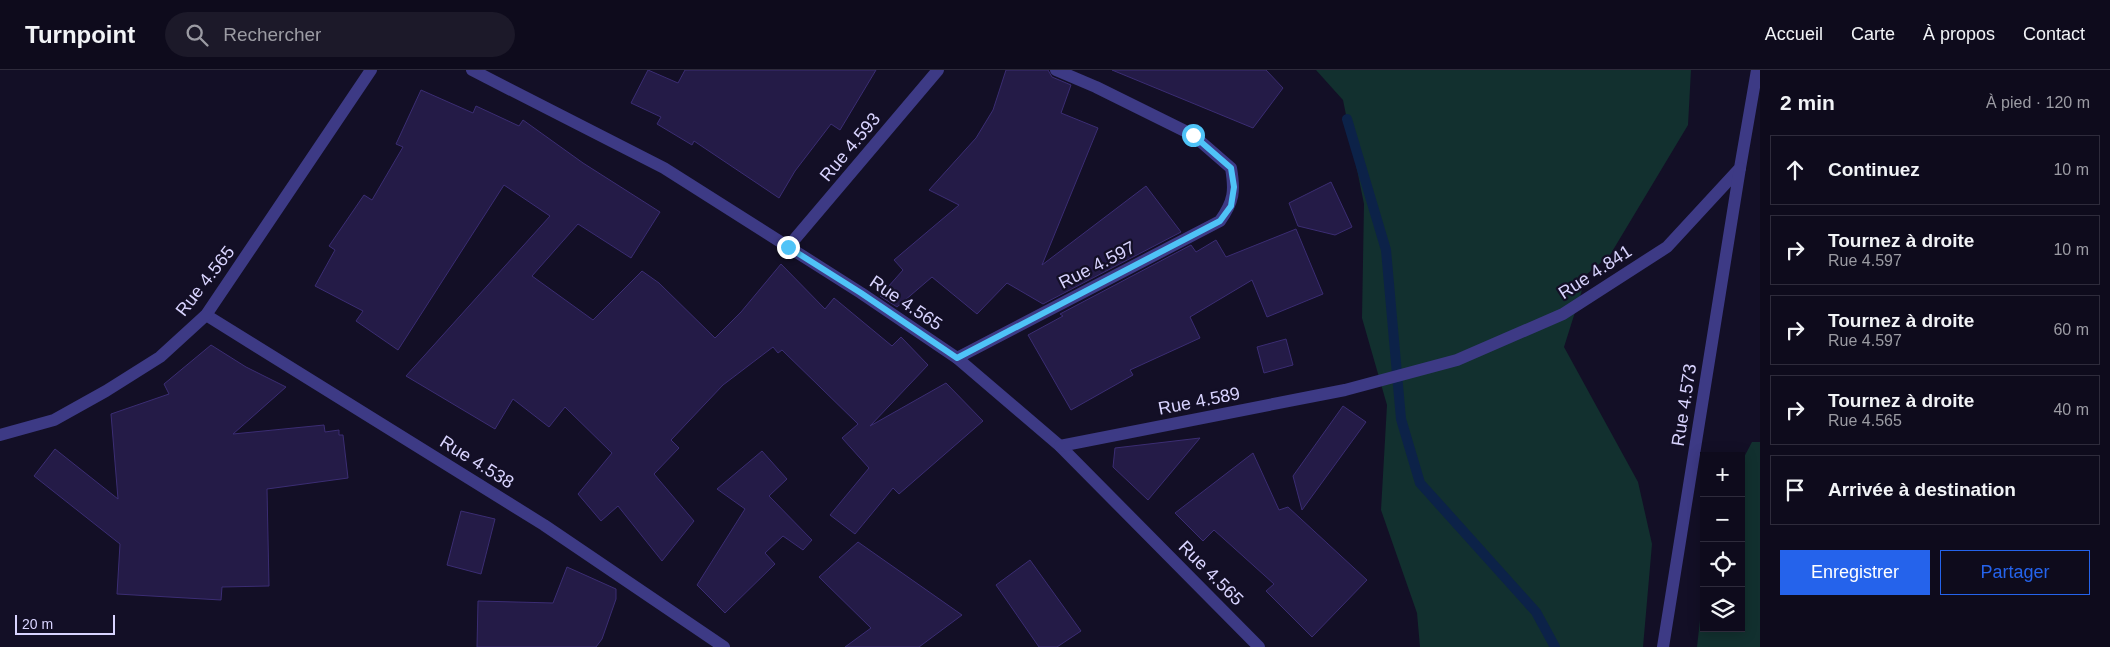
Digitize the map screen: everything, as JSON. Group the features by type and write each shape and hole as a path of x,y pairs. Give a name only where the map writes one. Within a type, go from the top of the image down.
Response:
{"street":[{"name":"Rue 4.565","path":"0,435 54,420 106,391 160,357 206,315 371,70"},
{"name":"Rue 4.565","path":"472,70 664,168 861,293 957,358 1060,446 1259,647"},
{"name":"Rue 4.593","path":"788,247 938,70"},
{"name":"Rue 4.597","path":"957,358 1220,221 1231,206 1234,187 1231,168 1193,135 1096,87 1056,70"},
{"path":"1740,168 1757,70"},
{"name":"Rue 4.841","path":"1346,390 1458,360 1563,314 1667,246 1740,168"},
{"name":"Rue 4.573","path":"1663,647 1740,168"},
{"name":"Rue 4.538","path":"206,315 544,525 724,647"},
{"name":"Rue 4.589","path":"1060,446 1346,390"}],"green space":[{"path":"1316,70 1691,70 1688,125 1610,255 1587,274 1564,347 1638,482 1652,544 1643,647 1420,647 1417,613 1381,510 1387,405 1362,318 1364,204 1343,100"},
{"path":"1752,442 1760,442 1760,647 1697,647 1700,620 1700,632 1745,632 1745,455"}],"building":[{"path":"648,70 678,83 685,70 876,70 840,130 831,124 795,171 779,198 694,141 692,145 657,124 661,117 631,103"},
{"path":"1006,70 1048,70 1052,77 1071,85 1061,113 1098,128 1042,265 1146,186 1181,232 1043,304 1007,283 977,314 932,277 897,307 880,296 903,270 894,260 959,205 929,190 976,138 993,110"},
{"path":"1112,70 1266,70 1283,88 1253,128"},
{"path":"421,90 473,113 476,106 519,126 523,120 583,163 660,212 631,258 578,224 532,276 593,320 642,271 659,283 715,338 741,312 781,264 825,309 834,298 892,346 901,337 928,365 870,426 946,383 983,421 899,494 893,488 855,534 830,515 869,468 842,438 858,424 782,350 778,353 773,347 723,385 671,440 679,448 654,474 694,521 662,561 618,506 601,521 578,494 612,453 565,407 549,427 513,399 495,429 406,376 550,216 504,185 398,350 356,321 363,311 315,286 335,250 329,246 364,195 372,200 403,147 396,144"},
{"path":"1331,182 1352,227 1335,235 1298,226 1289,203"},
{"path":"1296,229 1323,294 1267,317 1252,280 1190,317 1200,338 1130,370 1133,375 1071,410 1028,335 1063,316 1060,314 1191,245 1196,252 1216,240 1226,257"},
{"path":"1286,339 1293,365 1264,373 1257,347"},
{"path":"211,345 246,367 286,387 233,434 324,425 325,432 339,430 339,435 343,435 348,478 267,489 269,586 222,587 221,600 117,594 120,544 34,476 55,449 118,499 111,414 169,394 164,384"},
{"path":"1343,406 1366,422 1302,510 1293,476"},
{"path":"1200,438 1148,500 1113,467 1115,448"},
{"path":"762,451 787,479 769,496 812,540 803,550 783,536 765,553 775,564 725,613 697,585 745,509 717,489"},
{"path":"1253,453 1279,510 1288,507 1367,580 1312,637 1266,591 1274,584 1214,530 1203,541 1175,513"},
{"path":"461,511 495,519 481,574 447,565"},
{"path":"858,542 962,615 919,647 845,647 871,628 819,577"},
{"path":"1030,560 1081,631 1057,647 1039,647 996,585"},
{"path":"567,567 616,589 616,599 602,639 596,647 477,647 478,601 553,603"}],"waterway":[{"path":"1347,119 1386,250 1401,419 1420,483 1536,612 1555,647"}],"route":[{"path":"788,247 861,293 957,358 1220,221 1231,206 1234,187 1231,168 1193,135"}]}
